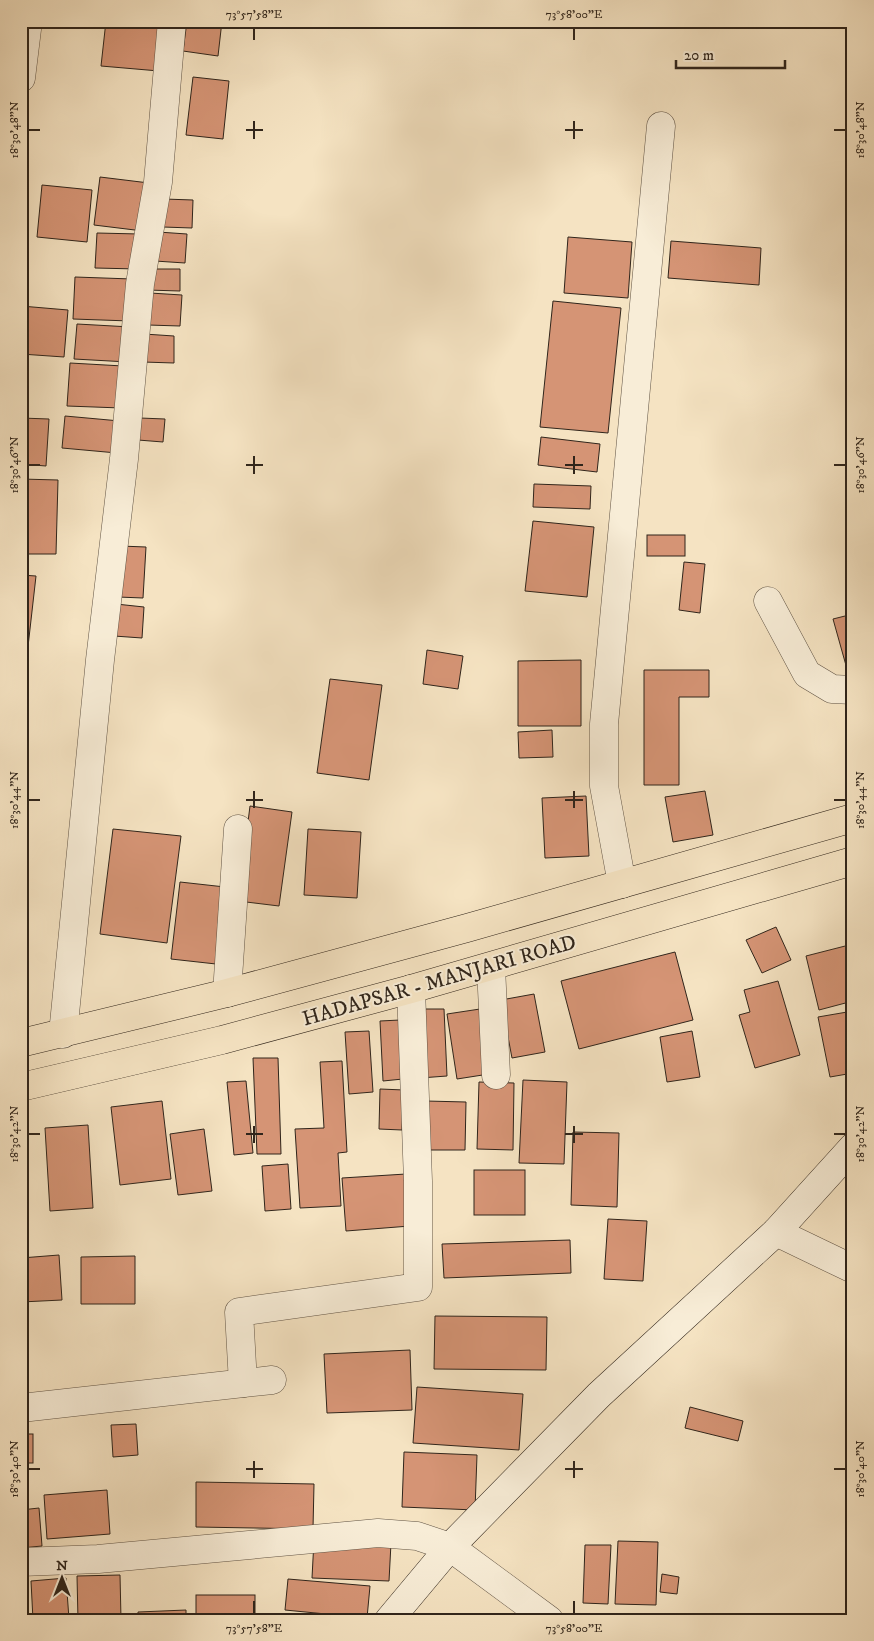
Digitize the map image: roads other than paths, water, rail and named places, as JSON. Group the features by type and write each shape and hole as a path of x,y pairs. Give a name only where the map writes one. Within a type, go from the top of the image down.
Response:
{"main road":[{"name":"HADAPSAR - MANJARI ROAD","path":"21,1043 227,993 853,818"},
{"name":"HADAPSAR - MANJARI ROAD","path":"21,1087 222,1040 411,989 853,861"}],"street":[{"path":"21,78 28,21"},
{"path":"63,1034 100,660 124,459 140,284 158,182 172,21"},
{"path":"622,884 604,786 604,724 661,126"},
{"path":"768,601 807,674 832,689 853,690"},
{"path":"227,993 238,829"},
{"path":"491,967 496,1074"},
{"path":"243,1383 239,1312 418,1287 418,1181 411,989"},
{"path":"389,1620 450,1547 599,1395 776,1232 853,1147"},
{"path":"776,1232 853,1269"},
{"path":"21,1408 272,1380"},
{"path":"21,1562 98,1559 378,1533 417,1536 450,1547 549,1620"}]}
